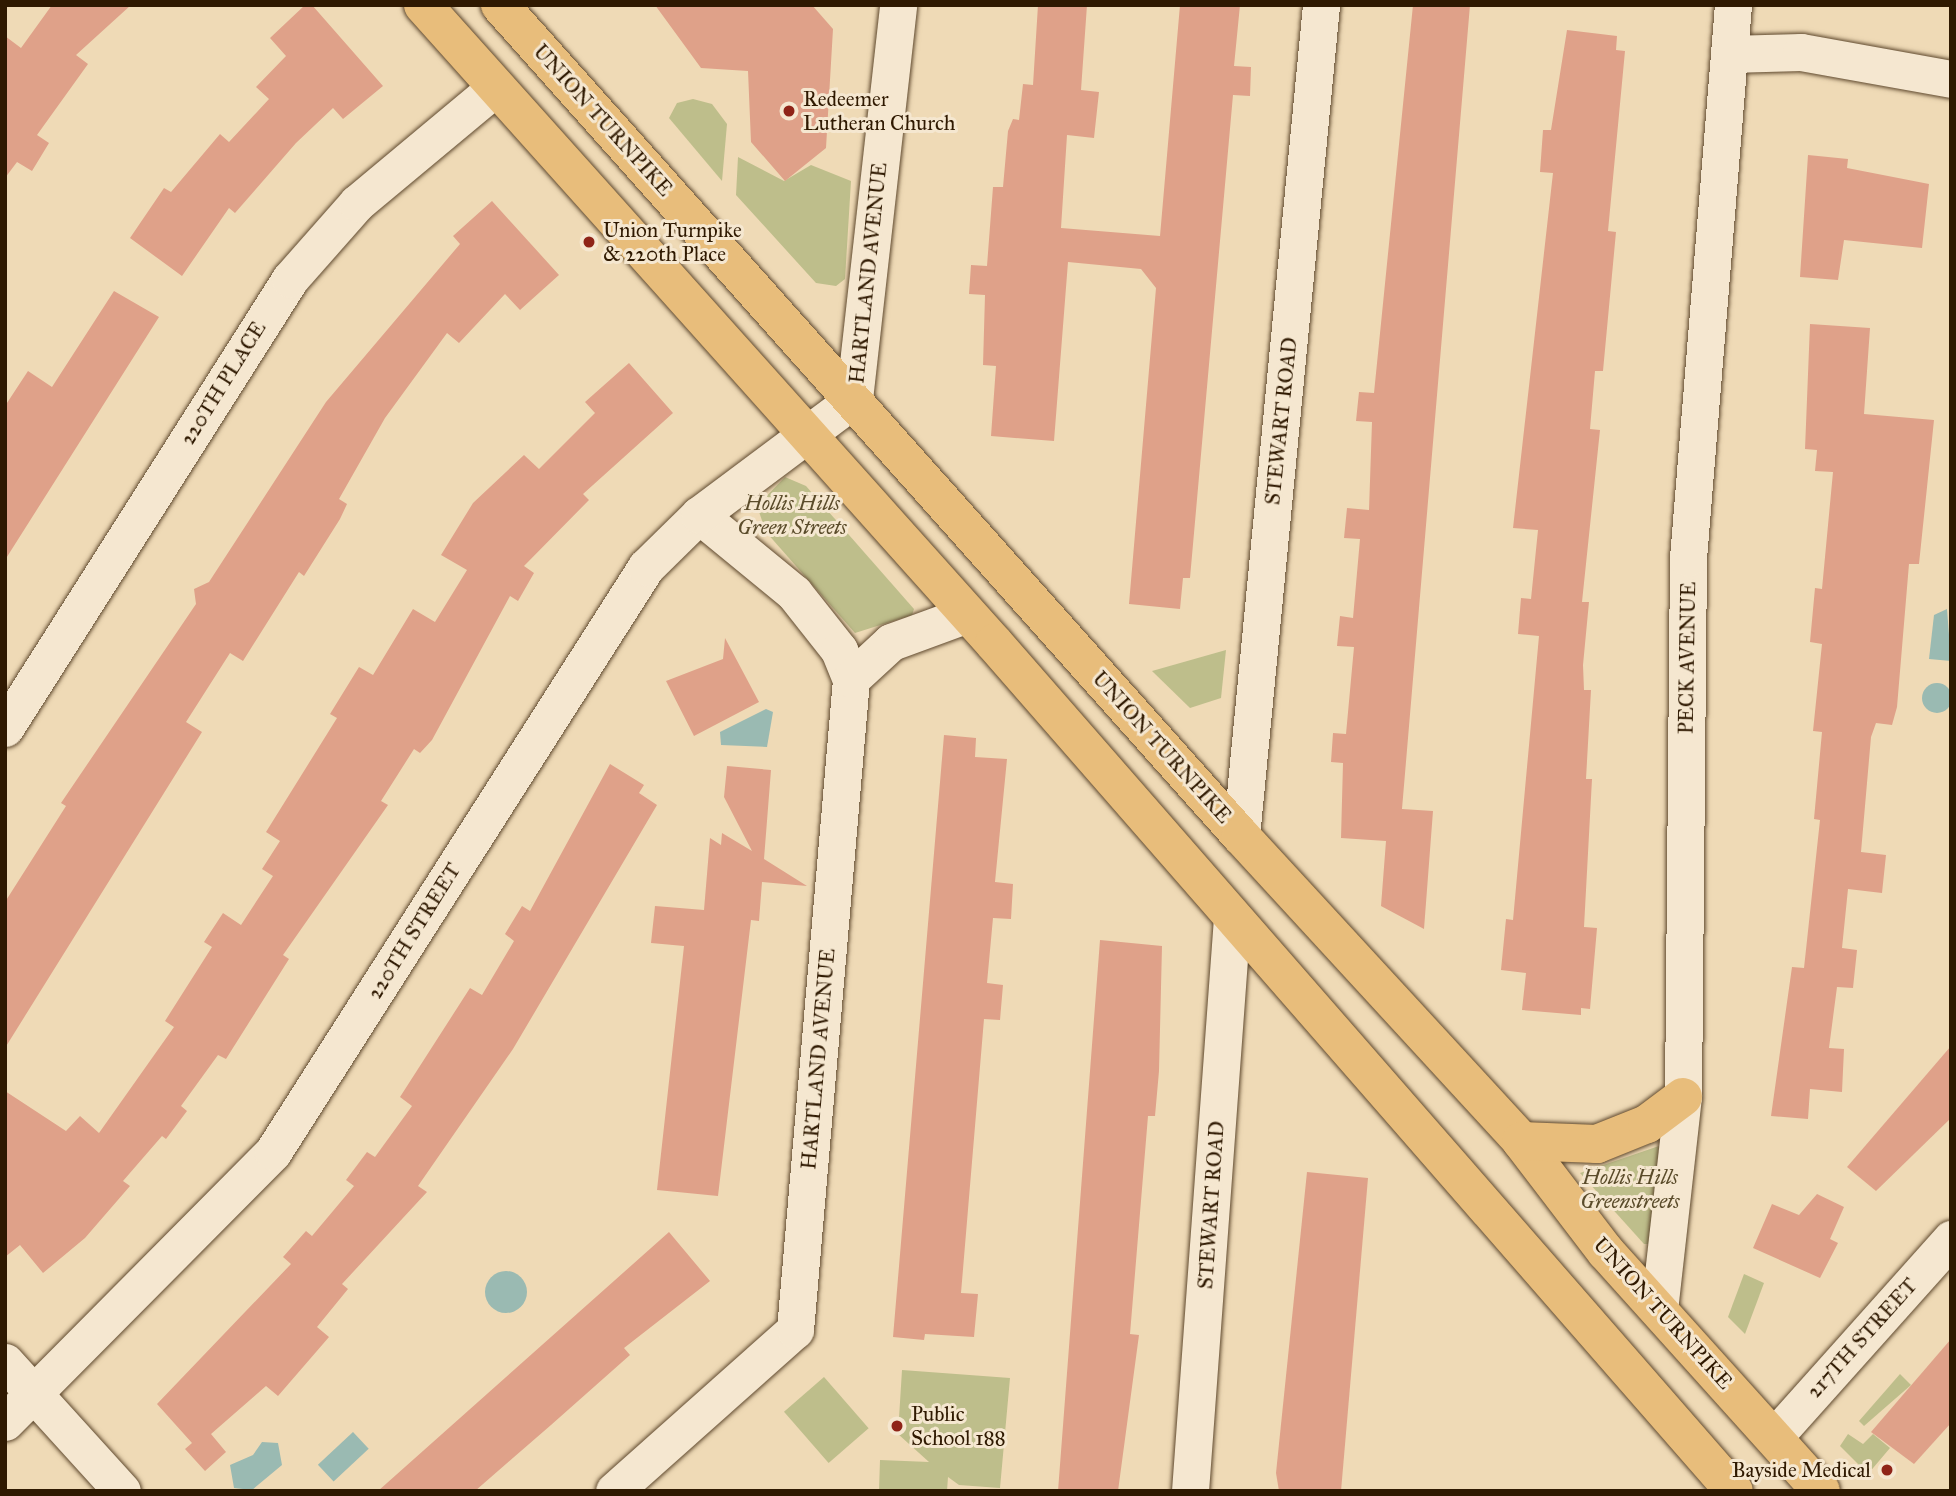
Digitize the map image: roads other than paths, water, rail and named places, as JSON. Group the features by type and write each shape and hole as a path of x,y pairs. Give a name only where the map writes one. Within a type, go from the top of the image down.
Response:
{"main road":[{"path":"423,5 809,436 1734,1491"},
{"name":"UNION TURNPIKE","path":"500,5 854,398 1241,836 1521,1141 1660,1310 1821,1491"},
{"path":"1521,1141 1597,1144 1647,1124 1683,1097"}],"street":[{"name":"HARTLAND AVENUE","path":"809,436 854,398 898,5"},
{"name":"STEWART ROAD","path":"1241,836 1321,5"},
{"name":"PECK AVENUE","path":"1660,1310 1683,1097 1688,558 1734,5"},
{"path":"1729,54 1801,52 1951,79"},
{"name":"220TH PLACE","path":"5,728 290,279 357,203 496,87"},
{"name":"220TH STREET","path":"5,1422 274,1152 646,568 699,514 809,436"},
{"path":"699,514 794,593 839,650 851,679 891,642 965,615"},
{"name":"HARTLAND AVENUE","path":"614,1491 795,1330 851,679"},
{"name":"STEWART ROAD","path":"1190,1491 1232,918"},
{"name":"217TH STREET","path":"1774,1437 1951,1239"},
{"path":"5,1362 122,1491"}],"water":[{"path":"1947,609 1951,661 1929,659 1934,615"},
{"path":"1937,683 1943,684 1951,692 1951,704 1943,712 1937,713 1931,712 1923,704 1922,698 1923,692 1931,684"},
{"path":"766,709 773,712 767,747 721,745 720,732"},
{"path":"506,1271 521,1277 527,1292 521,1307 506,1313 491,1307 485,1292 491,1277"},
{"path":"353,1432 369,1449 334,1482 318,1465"},
{"path":"262,1442 278,1443 282,1465 252,1490 234,1488 230,1465 253,1455"}],"place":[{"name":"Redeemer Lutheran Church","path":"789,111"},
{"name":"Union Turnpike & 220th Place","path":"589,242"},
{"name":"Public School 188","path":"897,1426"},
{"name":"Bayside Medical","path":"1887,1470"}],"park label":[{"name":"Hollis Hills Green Streets","path":"792,515"},
{"name":"Hollis Hills Greenstreets","path":"1630,1189"}]}
